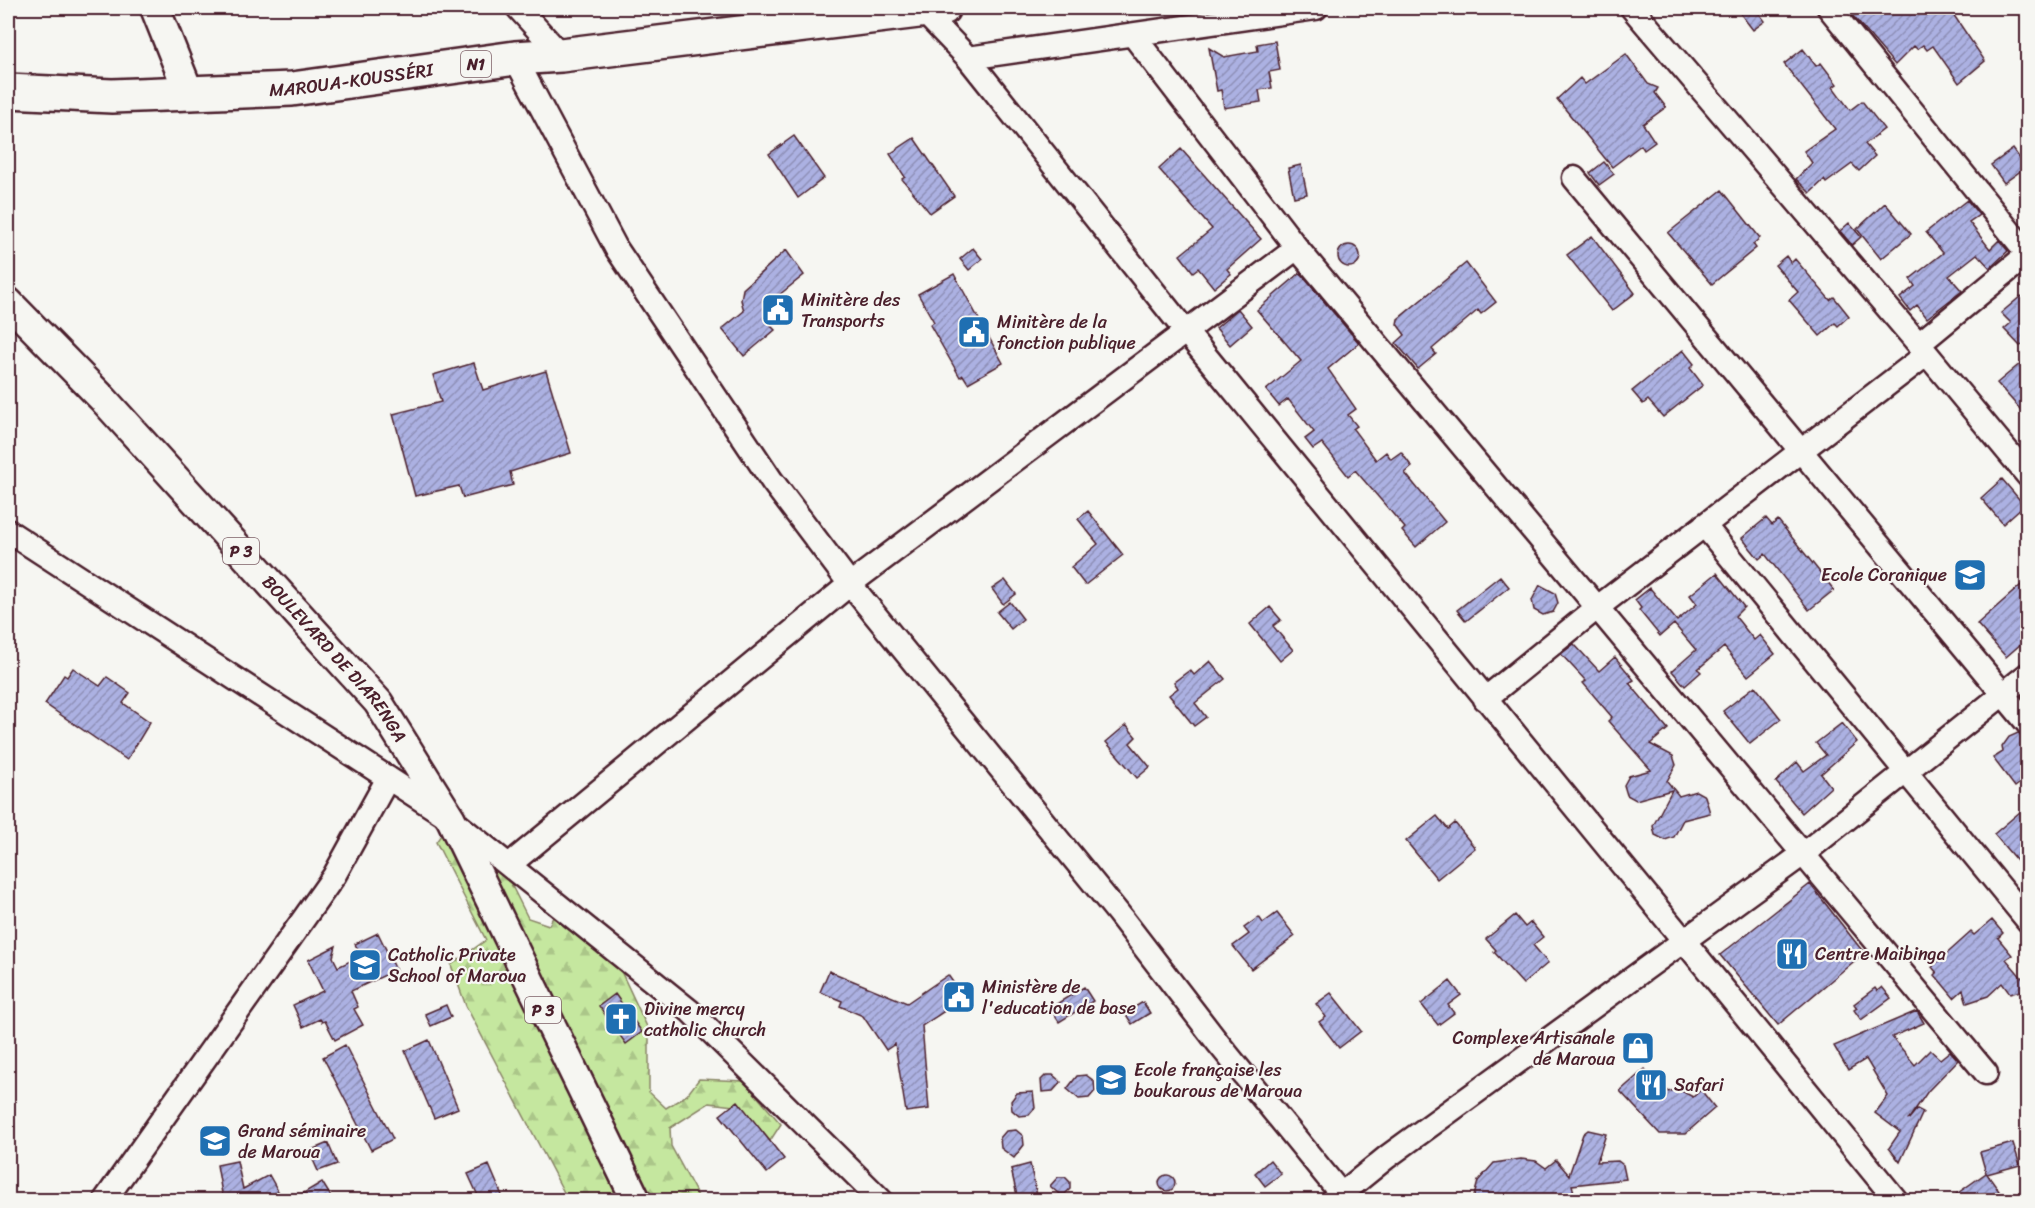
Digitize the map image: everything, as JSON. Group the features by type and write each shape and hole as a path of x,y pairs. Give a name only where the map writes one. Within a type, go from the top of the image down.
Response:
{"highway":[{"name":"MAROUA-KOUSSÉRI","path":"8,91 112,96 292,89 515,58 561,55 933,9"}],"main road":[{"path":"155,8 189,93"},
{"name":"BOULEVARD DE DIARENGA","path":"8,302 103,399 378,702 451,819"},
{"name":"P 3","path":"451,819 636,1200"}],"street":[{"path":"518,8 561,55"},
{"path":"968,58 1316,8"},
{"path":"1632,8 1923,349 2028,476"},
{"path":"1485,699 1598,607 1799,453 1923,349 2028,254 1829,8"},
{"path":"933,9 968,58 1186,333 1896,1200"},
{"path":"1133,35 1297,248 1986,1073"},
{"path":"515,58 616,248 772,481 850,584 1111,904 1340,1198 1387,1157 1803,854 2028,674"},
{"path":"1574,178 1799,453 2028,724"},
{"path":"509,865 850,584 1297,248"},
{"path":"1704,525 1904,773 2028,921"},
{"path":"8,531 451,819 690,1011 881,1200"},
{"path":"105,1200 334,876 388,778"}],"green space":[{"path":"458,811 496,840 504,870 528,918 549,925 562,899 597,920 649,1031 649,1092 666,1108 687,1095 699,1079 744,1081 781,1124 770,1141 742,1107 709,1103 670,1128 671,1146 700,1200 568,1200 466,1006 451,965 486,940 436,842"}],"building":[{"path":"1736,8 1755,8 1765,21 1753,30"},
{"path":"1846,8 1949,8 1985,61 1959,83 1933,46 1927,50 1923,45 1917,49 1914,46 1895,65"},
{"path":"1275,41 1280,70 1269,72 1272,88 1259,90 1261,102 1224,108 1221,90 1217,91 1209,48 1224,57 1258,51 1257,44"},
{"path":"1803,49 1816,66 1821,63 1837,84 1833,87 1850,110 1862,101 1884,129 1865,144 1875,156 1859,171 1852,164 1826,183 1824,180 1810,193 1796,179 1812,163 1804,151 1835,129 1784,64"},
{"path":"1626,54 1648,84 1658,88 1655,93 1666,107 1643,124 1655,142 1644,150 1641,145 1612,167 1557,99 1580,78 1585,84"},
{"path":"794,136 824,178 798,198 769,154"},
{"path":"914,138 954,196 930,213 902,179 905,177 890,154"},
{"path":"1181,149 1261,239 1227,269 1231,274 1214,288 1198,268 1193,272 1180,255 1212,229 1159,169"},
{"path":"2013,149 2026,167 2004,183 1991,165"},
{"path":"1604,162 1614,174 1599,185 1590,173"},
{"path":"1301,165 1307,194 1294,197 1288,168"},
{"path":"1722,190 1760,238 1753,244 1756,248 1712,284 1668,233"},
{"path":"1967,200 1979,215 1969,222 1990,249 1999,240 2008,251 1990,268 1977,254 1949,276 1962,291 1927,318 1917,305 1910,311 1900,298 1915,286 1910,279 1943,253 1926,232"},
{"path":"1885,203 1911,234 1881,259 1857,229"},
{"path":"1849,223 1861,237 1852,245 1840,231"},
{"path":"1592,236 1635,293 1612,311 1567,255"},
{"path":"1349,245 1357,248 1360,256 1357,264 1349,267 1341,264 1338,256 1341,248"},
{"path":"973,248 982,259 969,270 960,259"},
{"path":"786,250 804,275 769,303 784,311 771,326 775,330 744,356 722,329 744,311 741,300 743,289"},
{"path":"1786,256 1791,263 1795,259 1830,300 1834,297 1849,316 1838,326 1835,323 1820,336 1789,300 1798,292 1775,265"},
{"path":"1466,263 1496,302 1481,314 1478,310 1432,349 1436,354 1418,369 1396,343 1405,335 1397,324 1398,319"},
{"path":"1300,273 1359,343 1328,369 1356,409 1348,415 1357,426 1353,429 1376,460 1386,452 1391,459 1401,452 1412,467 1405,473 1445,522 1416,547 1402,531 1405,528 1355,470 1348,476 1322,443 1313,449 1305,439 1314,432 1288,399 1279,406 1266,390 1301,361 1257,310"},
{"path":"954,274 1003,363 968,383 963,375 960,377 930,325 934,322 918,294"},
{"path":"2021,296 2028,303 2028,340 2020,346 2004,329 2011,323 2001,313"},
{"path":"1238,309 1252,326 1230,345 1216,328"},
{"path":"1683,350 1694,364 1690,368 1703,385 1663,417 1648,400 1643,404 1632,391"},
{"path":"2028,357 2028,418 1997,383"},
{"path":"474,363 483,390 546,371 571,453 510,472 513,485 463,498 459,486 415,496 393,414 441,402 433,375"},
{"path":"2002,479 2024,505 2003,524 1981,498"},
{"path":"1088,511 1123,555 1085,585 1071,567 1098,544 1078,519"},
{"path":"1766,518 1772,525 1778,520 1834,590 1809,610 1765,554 1759,559 1742,538"},
{"path":"1717,573 1744,607 1735,616 1754,640 1760,635 1775,654 1748,676 1724,647 1698,669 1701,672 1685,686 1672,671 1696,650 1674,624 1660,636 1639,610 1641,608 1635,600 1650,588 1677,621 1697,604 1690,595"},
{"path":"1500,576 1509,587 1466,621 1457,610"},
{"path":"2028,579 2028,638 2006,657 1977,624"},
{"path":"1005,580 1016,594 1003,604 992,589"},
{"path":"1540,585 1555,593 1558,603 1553,612 1543,615 1534,610 1532,600"},
{"path":"1010,602 1023,619 1011,629 997,612"},
{"path":"1270,607 1281,620 1273,626 1293,650 1280,661 1250,624"},
{"path":"1574,644 1599,671 1615,657 1634,680 1629,683 1668,729 1650,744 1673,756 1676,765 1667,781 1679,796 1696,791 1705,796 1710,813 1683,820 1674,837 1665,840 1655,835 1653,826 1672,790 1636,800 1627,795 1624,785 1629,776 1651,770 1608,721 1612,717 1583,683 1586,681 1561,654"},
{"path":"1210,661 1225,679 1195,703 1206,717 1194,726 1169,695 1178,688 1174,682 1190,670 1194,675"},
{"path":"73,668 100,686 107,677 130,693 123,703 150,722 127,760 45,704 64,675 67,677"},
{"path":"1755,686 1781,719 1750,744 1723,711"},
{"path":"1842,723 1857,742 1821,774 1831,787 1802,813 1776,782 1797,762 1804,771 1826,755 1816,743"},
{"path":"1126,725 1136,737 1130,743 1150,767 1137,778 1106,742"},
{"path":"2018,733 2028,737 2028,777 2015,787 1993,758 2003,752 2002,747 2009,737"},
{"path":"2020,812 2028,820 2028,874 1994,834"},
{"path":"1437,816 1448,829 1455,823 1475,848 1437,879 1406,841"},
{"name":"Centre Maibinga","path":"1810,884 1864,953 1778,1025 1720,955"},
{"path":"1277,913 1295,936 1251,969 1233,946 1249,934 1244,928 1259,917 1263,923"},
{"path":"1515,915 1525,927 1531,922 1543,937 1533,945 1548,963 1523,984 1494,952 1496,950 1486,939"},
{"path":"1992,920 2003,933 1998,938 2012,955 2006,959 2028,985 2028,989 2010,994 2002,983 1988,996 1967,1003 1963,990 1954,998 1935,975 1937,973 1932,967 1971,932 1974,935"},
{"path":"378,933 396,970 351,991 358,1007 354,1009 363,1025 335,1040 325,1021 322,1022 320,1019 303,1027 293,1005 323,991 308,960 336,946 333,957 338,967 361,956 355,944"},
{"path":"829,971 907,1003 948,975 964,998 922,1026 929,1109 906,1112 895,1044 886,1050 863,1016 840,1006 842,1001 820,992"},
{"path":"1450,981 1461,995 1448,1005 1454,1013 1438,1025 1421,1004"},
{"path":"1084,987 1093,1001 1059,1022 1050,1008"},
{"path":"1882,987 1891,998 1861,1020 1854,1010 1857,1008 1854,1004 1875,988 1877,991"},
{"path":"1331,993 1361,1031 1339,1048 1319,1022 1326,1017 1316,1004"},
{"name":"Divine mercy catholic church","path":"615,994 642,1032 626,1044 599,1006"},
{"path":"1143,1002 1150,1013 1132,1024 1125,1013"},
{"path":"446,1005 451,1017 431,1026 425,1014"},
{"path":"1917,1011 1924,1023 1892,1037 1915,1065 1930,1050 1940,1059 1950,1051 1958,1060 1928,1091 1908,1120 1917,1109 1923,1112 1900,1162 1889,1148 1900,1132 1875,1113 1888,1096 1866,1059 1848,1070 1834,1046"},
{"path":"429,1040 458,1108 434,1118 405,1051"},
{"path":"345,1045 393,1139 371,1150 323,1057"},
{"path":"1645,1069 1652,1078 1654,1075 1668,1092 1678,1089 1693,1097 1701,1090 1715,1108 1685,1134 1660,1134 1620,1091"},
{"path":"1046,1075 1053,1075 1061,1082 1053,1091 1042,1092 1041,1080"},
{"path":"1086,1075 1094,1081 1095,1091 1089,1098 1079,1099 1067,1089 1077,1076"},
{"path":"1033,1092 1035,1108 1029,1115 1019,1116 1012,1110 1011,1101 1017,1093"},
{"path":"738,1101 784,1159 767,1173 720,1115"},
{"path":"1016,1130 1023,1136 1024,1145 1014,1158 1001,1148 1000,1138 1006,1131"},
{"path":"1588,1130 1606,1134 1597,1162 1618,1161 1623,1165 1626,1179 1572,1185 1576,1200 1473,1200 1478,1181 1494,1163 1521,1159 1536,1161 1546,1168 1556,1160 1569,1175 1583,1134"},
{"path":"328,1143 337,1164 318,1171 309,1151"},
{"path":"2013,1143 2020,1165 1987,1174 1999,1191 1986,1200 1948,1200 1986,1173 1980,1152"},
{"path":"1270,1160 1281,1174 1265,1186 1255,1173"},
{"path":"237,1161 243,1189 269,1175 283,1200 220,1200 223,1199 217,1165"},
{"path":"1030,1164 1038,1200 1018,1200 1011,1169"},
{"path":"489,1165 504,1200 480,1200 468,1174"},
{"path":"1164,1175 1170,1175 1175,1183 1173,1189 1164,1191 1159,1186 1159,1180"},
{"path":"1058,1177 1065,1177 1070,1182 1070,1189 1065,1194 1059,1194 1050,1186"},
{"path":"322,1182 333,1200 292,1200"}],"place":[{"name":"Minitère des Transports","path":"778,310"},
{"name":"Minitère de la fonction publique","path":"974,332"},
{"name":"Ecole Coranique","path":"1970,575"},
{"name":"Centre Maibinga","path":"1792,954"},
{"name":"Catholic Private School of Maroua","path":"365,965"},
{"name":"Ministère de l'education de base","path":"959,997"},
{"name":"Divine mercy catholic church","path":"621,1019"},
{"name":"Complexe Artisanale de Maroua","path":"1638,1048"},
{"name":"Ecole française les boukarous de Maroua","path":"1111,1080"},
{"name":"Safari","path":"1651,1085"},
{"name":"Grand séminaire de Maroua","path":"215,1141"}]}
